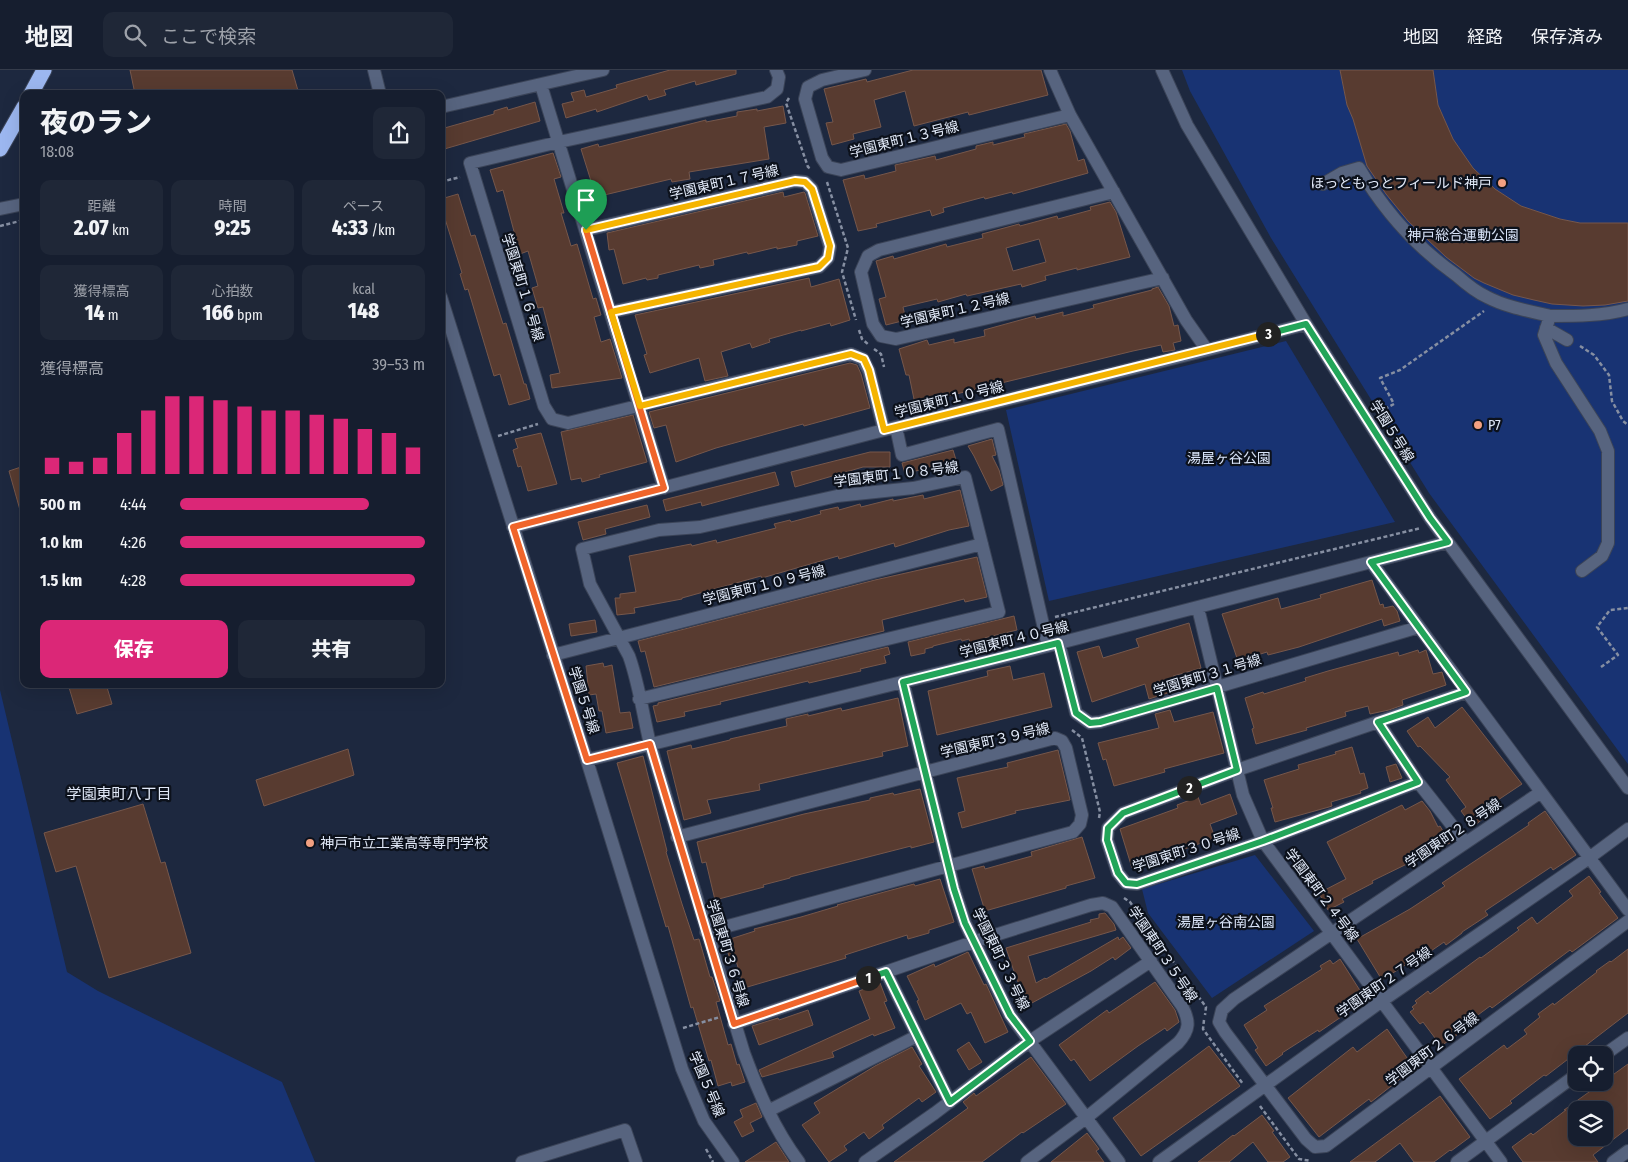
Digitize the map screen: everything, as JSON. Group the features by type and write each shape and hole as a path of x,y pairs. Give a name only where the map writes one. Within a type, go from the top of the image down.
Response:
{"highway":[{"path":"33,90 44,70"},
{"path":"0,149 20,114"}],"street":[{"path":"374,70 379,90"},
{"path":"445,106 602,70"},
{"path":"473,173 470,163 766,96 777,88 778,77 776,70"},
{"name":"学園東町１３号線","path":"865,70 822,80 808,87 805,99 822,158 828,167 841,170 1070,115"},
{"path":"1050,70 1070,115 1186,320 1208,350"},
{"name":"学園５号線","path":"1162,70 1187,125 1306,324 1435,525 1628,788"},
{"path":"541,85 664,488"},
{"path":"1323,184 1342,173 1363,167 1374,193 1408,236 1438,262 1496,305 1548,322 1567,340"},
{"name":"学園東町１６号線","path":"473,173 544,406 552,420"},
{"name":"学園東町１７号線","path":"586,230 795,181 805,182 812,189 830,246 828,258 819,267 611,312"},
{"name":"学園東町１２号線","path":"1114,192 879,250 868,256 861,272 873,324 881,336 896,339 1162,278"},
{"path":"0,209 20,205"},
{"path":"1548,322 1628,309"},
{"name":"学園５号線","path":"445,310 682,1069 704,1121 733,1162"},
{"path":"1548,322 1544,335 1556,363 1600,431 1608,451 1608,542 1602,556 1582,571"},
{"name":"学園東町１０号線","path":"513,527 1306,324"},
{"path":"552,420 568,423 851,354 864,359 890,429 902,455 998,428 1042,620 1053,644"},
{"name":"学園東町１０８号線","path":"640,699 999,612 965,477 913,488 837,496 700,527 659,530 582,549 590,584 632,665 650,744"},
{"name":"学園東町４０号線","path":"587,760 1198,608 1448,542"},
{"name":"学園東町１０９号線","path":"553,655 982,544"},
{"path":"1371,562 1628,910"},
{"name":"学園東町２４号線","path":"1198,608 1243,795 1263,841 1501,1162"},
{"name":"学園東町３１号線","path":"1053,644 1076,713 1090,723 1100,722 1419,628"},
{"name":"学園東町３３号線","path":"903,682 948,865 965,923 973,942 1010,1015 1119,1162"},
{"name":"学園東町３０号線","path":"1418,782 1263,841 1137,884 1126,883 1118,873 1107,840 1108,828 1123,813 1237,770 1466,692"},
{"path":"1378,722 1418,782 1466,842"},
{"name":"学園東町３９号線","path":"677,838 1055,738 1062,741 1066,748 1082,815 1080,824 1073,832 706,932"},
{"name":"学園東町３６号線","path":"650,744 706,932 754,1081 781,1136 799,1162"},
{"name":"学園東町２８号線","path":"1265,1086 1225,1032 1220,1022 1222,1010 1234,998 1540,792"},
{"name":"学園東町２７号線","path":"1159,1162 1382,1001 1628,829"},
{"name":"学園東町３５号線","path":"733,1019 886,972 1091,905 1103,903 1112,907 1182,1006 1188,1024 1185,1034 1178,1043 1086,1118 1027,1162"},
{"name":"学園東町２６号線","path":"1265,1086 1306,1139 1315,1147 1326,1146 1628,921"},
{"path":"865,1162 950,1102 1030,1041 1151,961"},
{"path":"886,972 950,1102"},
{"path":"768,1111 916,1036"},
{"path":"1613,1049 1628,1038"},
{"path":"1457,1162 1568,1081"},
{"path":"522,1162 625,1130 636,1162"},
{"path":"1613,1162 1628,1151"}],"path":[{"path":"445,181 473,173"},
{"path":"0,226 20,221"},
{"path":"1394,404 1380,378 1400,370 1496,305"},
{"path":"1567,340 1583,347 1594,355 1603,366 1609,375 1612,401 1623,421 1628,425"},
{"path":"486,440 552,420"},
{"path":"1042,620 1435,525"},
{"path":"1601,666 1618,655 1597,627 1610,610 1628,608"},
{"path":"671,1032 733,1019"},
{"path":"1252,1095 1299,1159 1315,1162"}],"green space":[{"name":"神戸総合運動公園","path":"1182,70 1628,70 1628,764 1429,493 1271,238 1190,91"},
{"name":"湯屋ヶ谷公園","path":"1286,341 1395,522 1049,601 1006,410"},
{"path":"0,690 67,972 98,991 282,1082 315,1162 0,1162"},
{"name":"湯屋ヶ谷南公園","path":"1255,855 1314,931 1212,998 1148,913 1142,889"}],"building":[{"path":"130,70 292,70 298,90 134,90"},
{"path":"670,70 736,70 736,74 696,85 695,81 664,90 666,95 649,100 647,95 597,112 596,109 566,118 562,104 574,101 571,93 584,90 586,97 617,88 616,85"},
{"path":"913,70 1041,70 1048,95 969,115 968,112 914,126 905,91 874,100 881,127 853,134 854,139 832,145 826,123 833,122 824,89 866,79 867,82"},
{"path":"1340,70 1433,70 1438,105 1453,139 1473,168 1495,189 1521,206 1560,219 1580,223 1628,223 1628,301 1583,306 1552,304 1513,295 1474,278 1446,257 1408,221 1386,194 1367,166 1347,105"},
{"path":"535,102 540,121 445,149 445,128 494,114 494,111 507,107 508,110"},
{"path":"783,106 786,123 764,127 769,159 689,172 690,179 672,182 671,179 596,197 581,149 598,144 599,147 706,120 706,122 737,116 737,112 757,109 757,111"},
{"path":"1066,124 1070,131 1078,161 1084,159 1088,173 1013,194 1012,192 985,199 984,197 943,208 944,212 932,216 930,210 876,224 877,227 858,231 843,180 864,175 865,179 896,171 895,165 935,156 936,160 976,149 976,146 993,142 993,145 1025,137 1024,134"},
{"path":"553,153 561,177 554,179 564,213 561,213 571,246 577,244 593,299 596,298 601,315 594,317 601,342 610,339 622,378 552,388 550,375 560,373 543,307 538,308 532,288 538,286 528,251 520,254 503,190 497,192 490,170"},
{"path":"783,192 784,197 805,193 818,236 797,241 797,245 777,249 777,247 748,254 747,252 713,260 714,265 700,268 699,265 658,275 658,278 647,280 646,278 623,284 614,249 609,250 607,233"},
{"path":"458,194 471,236 475,235 503,324 506,323 530,399 509,405 500,374 494,376 468,289 465,290 460,274 462,273 445,219 445,198"},
{"path":"1110,202 1116,212 1130,257 1045,276 1046,280 1022,287 1021,284 967,296 966,294 938,302 937,299 903,307 906,320 886,325 879,299 886,297 876,261 893,256 894,259 946,244 947,247 983,238 982,234 1057,216 1058,219 1091,210 1090,207","holes":["1039,239 1046,262 1013,271 1006,248"]},
{"path":"809,278 811,287 839,279 850,320 831,326 830,323 769,339 770,342 752,348 750,343 721,352 728,376 705,381 699,358 650,373 644,355 647,354 635,315"},
{"path":"1158,287 1169,306 1174,326 1178,325 1181,341 1173,343 1175,350 1163,352 1161,345 915,404 909,375 906,375 899,349 927,340 929,345 954,339 954,343 985,336 984,330 1035,316 1036,319 1063,312 1063,316 1094,308 1093,305"},
{"path":"850,363 857,365 861,374 870,408 716,448 676,462 666,425 654,428 649,412"},
{"path":"633,415 647,462 599,475 600,477 582,482 581,478 571,480 561,432"},
{"path":"541,433 557,484 528,491 521,466 518,467 513,450 518,448 515,439"},
{"path":"992,439 996,455 992,456 999,470 1003,485 991,491 968,446"},
{"path":"953,450 956,460 905,474 902,463"},
{"path":"870,452 890,452 890,467 863,467 795,487 791,472"},
{"path":"20,467 20,510 9,471"},
{"path":"775,472 779,485 702,506 701,502 666,511 663,500"},
{"path":"960,490 969,526 949,530 895,547 894,543 839,559 838,556 682,599 634,608 635,613 617,615 615,598 620,598 620,594 636,592 629,556 691,544 692,546 716,540 717,543 776,528 774,524 790,520 791,522 821,514 820,511 838,507 839,510 860,504 861,507 893,499 893,501 923,495 924,499"},
{"path":"647,505 650,517 605,529 606,534 583,540 578,522"},
{"path":"977,557 987,597 965,602 964,599 882,620 884,631 654,687 645,651 641,652 638,641 875,580"},
{"path":"1372,580 1380,605 1383,604 1384,608 1393,606 1397,611 1400,621 1384,626 1382,619 1299,647 1268,655 1267,652 1238,661 1222,614 1278,598 1281,609 1321,598 1320,595"},
{"path":"1014,616 1017,630 984,638 985,642 971,646 969,639 962,641 961,639 933,646 925,649 925,653 911,656 908,642"},
{"path":"595,620 597,632 571,636 569,624"},
{"path":"1189,623 1201,668 1170,678 1174,691 1149,699 1145,684 1092,702 1077,652 1099,646 1103,658 1139,647 1136,639"},
{"path":"888,647 890,654 884,656 886,663 860,669 861,671 809,683 808,681 720,702 721,704 684,712 685,716 657,722 653,706 658,705 658,703"},
{"path":"1418,650 1419,653 1426,650 1433,674 1442,672 1446,685 1402,700 1403,705 1389,710 1370,714 1368,706 1345,712 1346,716 1306,728 1307,730 1256,744 1252,729 1254,728 1245,698 1306,681 1305,678 1328,671 1398,652 1399,656"},
{"path":"603,663 604,667 612,665 620,713 630,712 633,728 606,733 602,711 599,711 596,694 589,695 586,666"},
{"path":"1010,666 1013,680 1044,673 1052,707 937,735 928,691 988,676 987,671"},
{"path":"69,688 107,688 112,704 77,714"},
{"path":"898,698 908,746 882,752 883,756 759,784 760,790 707,800 711,813 684,820 667,751 691,745 692,749 787,726 786,719 841,708 842,711"},
{"path":"1462,707 1522,784 1495,802 1498,806 1473,827 1461,811 1466,807 1446,780 1450,777 1420,746 1418,747 1407,731 1428,717 1435,728"},
{"path":"1170,710 1174,722 1213,712 1224,753 1164,769 1165,772 1114,786 1106,759 1103,760 1098,743 1159,728 1155,714"},
{"path":"1352,747 1360,774 1364,773 1368,788 1360,791 1361,793 1331,802 1332,806 1275,822 1271,808 1273,808 1264,780 1299,769 1298,765 1336,754 1335,752"},
{"path":"348,749 354,775 264,806 256,780"},
{"path":"1058,750 1070,800 1015,811 1016,813 962,828 958,813 965,811 957,778 1008,767 1007,763"},
{"path":"643,756 666,852 682,904 694,940 699,939 710,977 712,977 720,1001 716,1002 728,1045 731,1044 737,1065 739,1064 745,1082 732,1086 731,1082 718,1086 711,1060 709,1061 693,1007 691,1008 668,926 666,927 617,763"},
{"path":"1396,764 1402,778 1390,782 1386,767"},
{"path":"920,789 934,842 911,848 911,846 790,877 763,885 764,887 715,900 706,862 702,863 697,842 804,814 870,800 870,798"},
{"path":"1230,794 1237,814 1210,824 1215,838 1132,868 1120,829 1178,808 1177,805 1198,797 1201,805"},
{"path":"1422,801 1450,843 1372,881 1373,883 1342,899 1344,902 1328,910 1319,893 1346,879 1327,842 1402,805 1405,810"},
{"path":"143,804 161,863 165,862 191,953 109,978 76,866 56,872 44,833"},
{"path":"1545,811 1576,855 1553,870 1551,867 1485,911 1488,915 1446,945 1444,942 1415,962 1413,960 1382,980 1357,939 1410,909 1445,886 1442,883 1529,825 1528,823"},
{"path":"1082,837 1095,878 985,911 972,869 984,866 985,869 1032,856 1031,852"},
{"path":"1589,876 1618,918 1572,952 1570,950 1492,1008 1490,1006 1459,1029 1461,1032 1441,1046 1423,1022 1420,1024 1410,1012 1417,1003 1415,1001 1428,991 1430,994 1481,958 1519,930 1517,928 1532,917 1537,924 1573,896 1569,891"},
{"path":"940,879 954,922 929,930 929,933 908,939 907,935 845,955 846,958 744,988 735,957 730,959 724,941 755,931 754,929 801,917 837,905 914,884 915,886"},
{"path":"1105,913 1114,924 1116,930 1028,956 1036,983 1118,937 1119,940 1123,937 1131,948 1115,960 1113,957 1030,1004 1017,980 1006,948 1091,922 1090,920 1099,918 1099,914"},
{"path":"1628,949 1628,1013 1585,1046 1568,1046 1568,1059 1510,1101 1512,1103 1490,1119 1459,1079 1504,1045 1507,1049 1527,1034 1524,1030 1540,1017 1538,1014 1553,1003 1554,1005 1596,971"},
{"path":"968,952 984,985 986,984 1008,1032 985,1043 971,1012 967,1014 961,1003 925,1020 917,1001 919,1000 907,976 934,964 935,967"},
{"path":"1340,959 1366,1000 1319,1032 1318,1030 1282,1053 1266,1066 1255,1050 1258,1048 1244,1025 1267,1010 1264,1006 1322,969 1320,966 1330,960 1333,964"},
{"path":"1155,982 1175,1010 1179,1022 1167,1031 1165,1028 1090,1081 1074,1059 1071,1061 1059,1045 1107,1010 1109,1013"},
{"path":"880,983 887,1001 884,1002 895,1028 874,1036 873,1034 832,1052 834,1057 762,1077 759,1070 870,1019 859,991"},
{"path":"808,1010 813,1025 759,1045 752,1026 778,1018 779,1020"},
{"path":"1387,1029 1414,1068 1371,1102 1369,1099 1319,1137 1288,1098 1353,1047 1357,1052"},
{"path":"969,1042 982,1062 969,1070 957,1050"},
{"path":"1209,1046 1240,1086 1141,1156 1113,1118"},
{"path":"912,1047 922,1064 919,1066 936,1092 922,1102 919,1098 882,1125 884,1128 869,1139 864,1132 844,1146 847,1150 829,1162 802,1125 820,1113 814,1103 875,1066"},
{"path":"1031,1057 1066,1104 1022,1132 982,1162 894,1162 968,1108 963,1102 974,1093 976,1096"},
{"path":"1628,1064 1628,1128 1613,1140 1613,1101 1577,1101 1590,1091 1613,1091 1613,1075"},
{"path":"1440,1096 1470,1137 1451,1151 1434,1162 1414,1162 1400,1143 1375,1162 1350,1162"},
{"path":"756,1103 762,1117 750,1123 754,1131 742,1137 734,1122 743,1117 740,1110"},
{"path":"1568,1107 1568,1146 1605,1146 1593,1155 1598,1162 1523,1162 1512,1147 1531,1133 1533,1135 1566,1110 1564,1110"},
{"path":"1262,1115 1290,1157 1283,1162 1268,1162 1253,1142 1229,1162 1198,1162 1233,1135"},
{"path":"1087,1133 1099,1149 1096,1151 1104,1162 1051,1162"},
{"path":"776,1142 789,1162 745,1162"}],"place":[{"name":"ほっともっとフィールド神戸","path":"1502,183"},
{"name":"P7","path":"1478,425"},
{"name":"神戸市立工業高等専門学校","path":"310,843"}],"district":[{"name":"学園東町八丁目","path":"119,794"}],"route":[{"path":"795,181 805,182 812,189 830,246 828,258 819,267 611,312 640,406 851,354 864,359 869,370 884,430 1306,324 1430,518 1448,542 1371,562 1466,692 1378,722 1418,782 1263,841 1137,884 1126,883 1118,873 1107,840 1108,828 1115,820 1123,813 1237,770 1217,688 1100,722 1090,723 1076,713 1058,643 903,682 954,889 965,923 1010,1015 1030,1041 950,1102 886,972 734,1024 650,744 587,760 513,527 664,488 586,230 795,181"}]}
